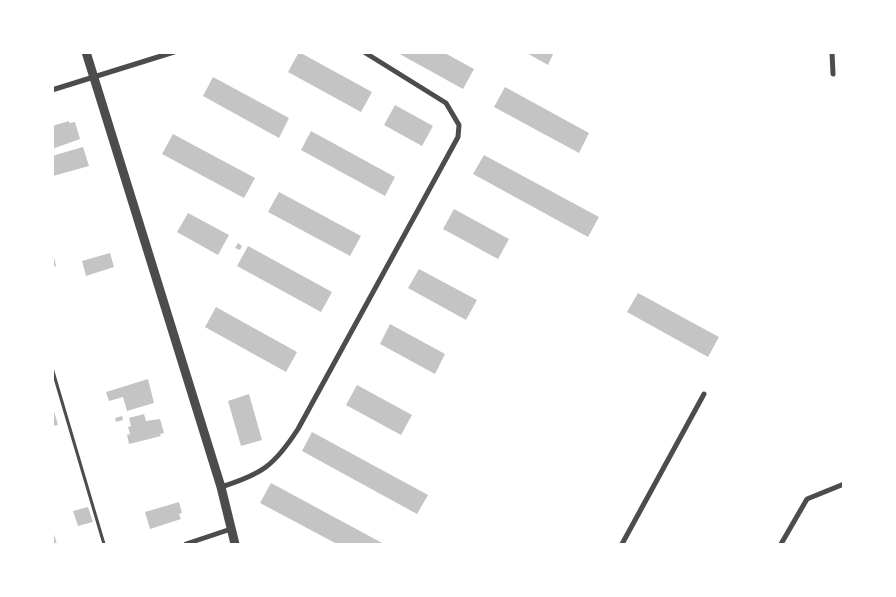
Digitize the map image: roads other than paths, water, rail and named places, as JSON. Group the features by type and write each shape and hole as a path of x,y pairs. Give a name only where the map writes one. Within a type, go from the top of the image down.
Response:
{"street":[{"path":"86,52 221,487 235,544"},
{"path":"52,90 174,52"},
{"path":"221,487 261,472 284,450 307,412 458,137 459,125 446,103 364,52"},
{"path":"832,52 834,74"},
{"path":"622,544 704,394"},
{"path":"781,544 807,499 844,484"},
{"path":"186,544 231,529"}],"lane":[{"path":"52,368 104,544"}]}
